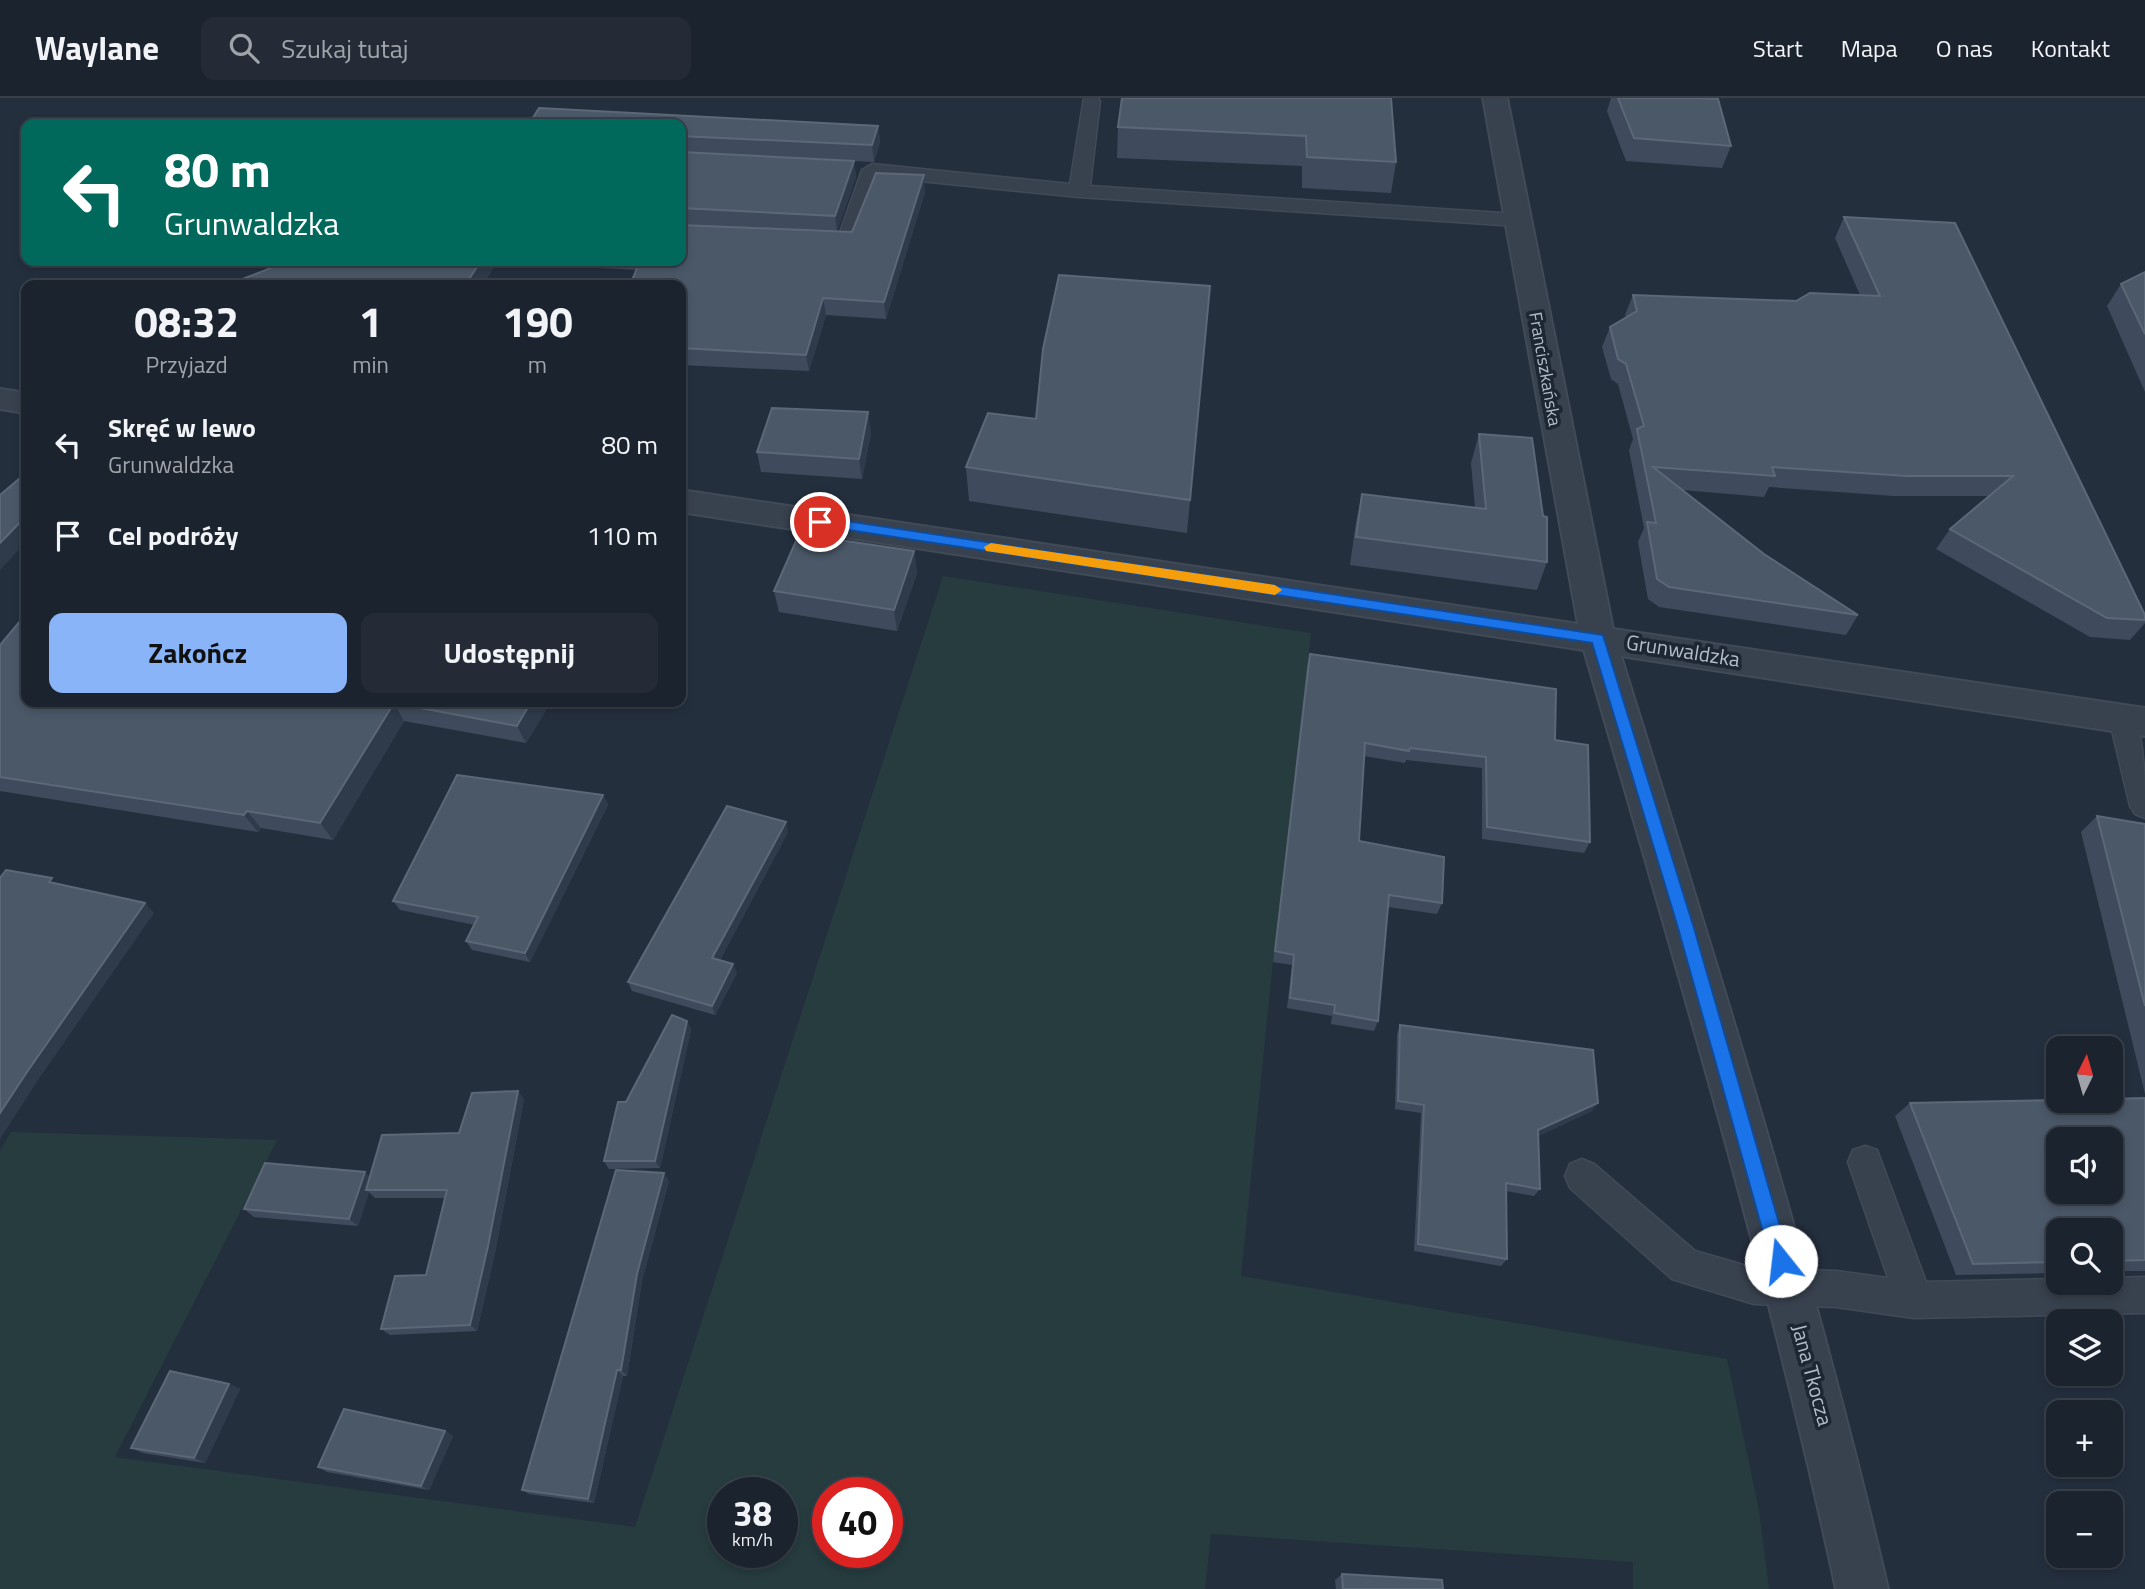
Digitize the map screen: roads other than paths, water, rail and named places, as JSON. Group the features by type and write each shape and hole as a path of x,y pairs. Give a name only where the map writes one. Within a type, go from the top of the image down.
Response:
{"street":[{"name":"Franciszkańska","path":"1495,98 1598,639"},
{"path":"0,399 21,402"},
{"name":"Grunwaldzka","path":"686,502 2134,720"},
{"name":"Jana Tkocza","path":"1598,639 1705,992 1825,1419 1862,1589"}],"lane":[{"path":"1079,191 1091,102"},
{"path":"845,168 1079,191 1517,220"},
{"path":"792,239 847,242 872,170"},
{"path":"2134,720 2145,806"},
{"path":"1865,1162 1914,1300"},
{"path":"1582,1176 1685,1266 1754,1286 1836,1289 1914,1300 2145,1296"}]}
